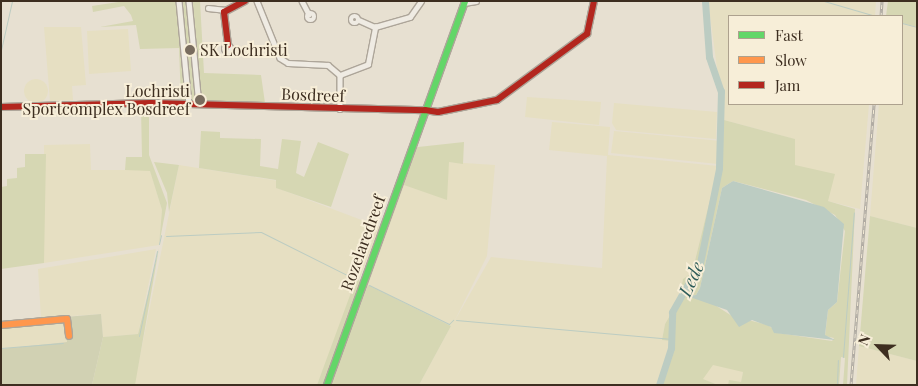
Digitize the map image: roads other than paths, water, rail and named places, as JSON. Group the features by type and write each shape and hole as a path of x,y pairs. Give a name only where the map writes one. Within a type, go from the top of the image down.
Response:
{"street":[{"path":"179,1 188,104"},
{"path":"189,1 200,104"},
{"path":"208,8 226,10 245,1"},
{"path":"302,1 309,14"},
{"path":"359,20 375,27 410,17 421,1"},
{"path":"465,2 476,1"},
{"name":"Bosdreef","path":"1,107 200,104 340,110 425,110 438,112 497,100 587,34 594,1"},
{"path":"258,2 280,58 288,63 328,65 340,75"},
{"name":"Rozelaredreef","path":"327,385 465,2"},
{"path":"226,10 223,21 228,45"},
{"path":"340,75 368,64 375,27"},
{"path":"340,75 340,110"},
{"path":"1,325 67,319 69,336"}],"waterway":[{"path":"1,50 12,1"},
{"name":"Lede","path":"705,1 709,57 721,91 719,167"},
{"path":"824,1 872,15"},
{"path":"903,23 917,27"},
{"name":"Lede","path":"659,385 671,348 672,312 700,263 719,169"},
{"path":"843,357 854,212"},
{"path":"166,236 261,232 357,280"},
{"path":"159,244 161,235"},
{"path":"139,336 157,251"},
{"path":"369,285 449,324 453,320"},
{"path":"456,320 672,339"},
{"path":"1,348 63,343"},
{"path":"837,385 838,360"},
{"name":"Lede","path":"659,383 665,385"}],"railway":[{"path":"881,15 882,1"},
{"path":"851,385 874,105"}],"place":[{"name":"SK Lochristi","path":"190,50"},
{"name":"Lochristi Sportcomplex Bosdreef","path":"200,100"}]}
